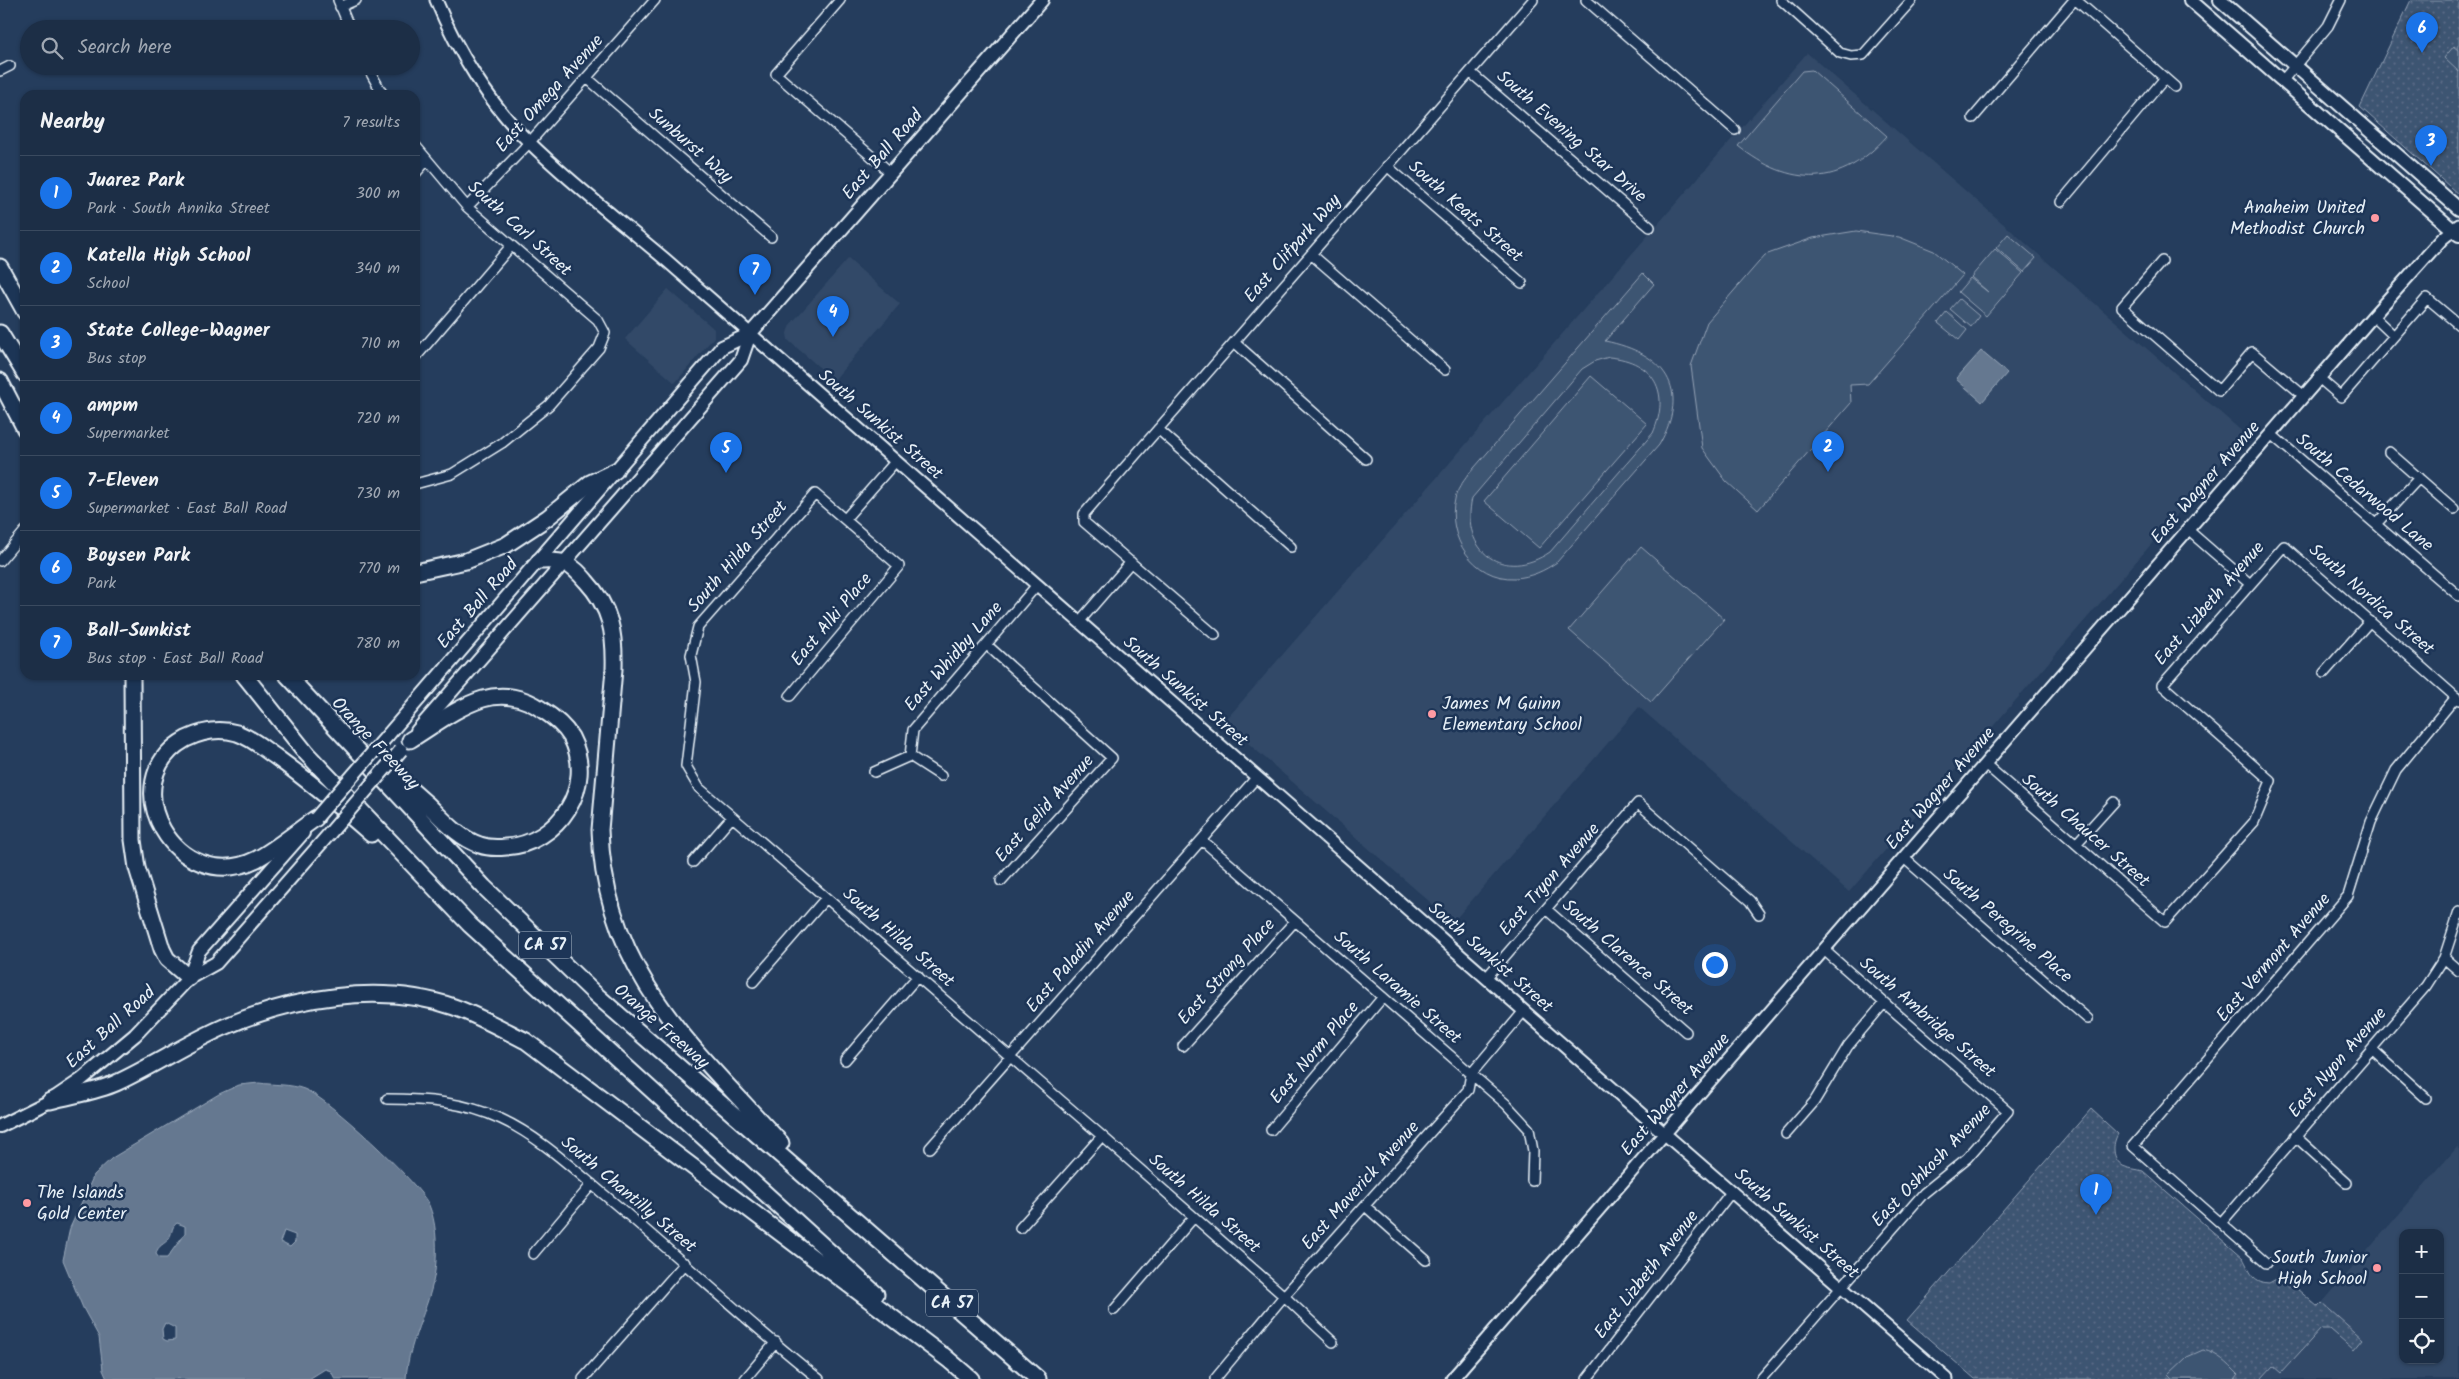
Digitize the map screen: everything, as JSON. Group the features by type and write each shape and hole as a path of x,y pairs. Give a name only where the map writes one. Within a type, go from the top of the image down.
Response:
{"highway":[{"path":"0,258 20,284"},
{"path":"0,267 20,303"},
{"path":"0,333 20,366"},
{"path":"0,381 20,419"},
{"path":"420,571 466,561 506,545 547,518 590,483 615,471"},
{"path":"538,561 564,562 576,570 599,595 606,606 613,634 614,669 600,849 609,902 620,934 652,995 672,1024 825,1192"},
{"path":"132,680 133,840 137,868 162,949 168,959 189,978"},
{"name":"CA 57","path":"248,680 307,754 470,925 971,1379"},
{"name":"Orange Freeway","path":"291,680 484,886 594,994 825,1192 1038,1379"},
{"path":"303,694 461,836 480,845 510,847 531,843 558,825 574,800 579,765 571,738 550,715 535,705 517,697 502,696 484,699 465,707 406,745"},
{"path":"316,818 256,859 231,866 206,864 183,853 168,840 158,823 154,809 155,782 166,757 183,741 204,732 228,731 240,734 253,740 318,788 470,925"},
{"path":"50,1100 114,1084 223,1027 286,1006 327,998 368,995 411,997 453,1007 483,1019 526,1041 950,1361"}],"main road":[{"name":"East Ball Road","path":"0,1126 50,1100 109,1058 163,1007 189,978 216,964 741,360 750,334 1042,0"},
{"path":"2190,0 2457,230"},
{"path":"2220,0 2459,209"},
{"name":"East Ball Road","path":"189,978 199,951 722,347 750,334"}],"street":[{"path":"346,20 339,3 356,0"},
{"name":"South Sunkist Street","path":"436,0 450,33 486,89 530,143 1947,1379"},
{"name":"East Omega Avenue","path":"467,207 530,143 655,0"},
{"path":"840,0 776,74 891,173"},
{"name":"East Clifpark Way","path":"1131,562 1084,522 1084,514 1532,0"},
{"path":"1586,0 1735,130"},
{"path":"1781,0 1840,53 1851,56 1863,55 1912,0"},
{"path":"1973,118 2075,0 2175,87"},
{"path":"2283,80 2328,26 2341,0"},
{"path":"0,71 10,66"},
{"name":"South Evening Star Drive","path":"1470,72 1650,227"},
{"path":"372,75 380,90"},
{"name":"Sunburst Way","path":"587,78 771,237"},
{"path":"2061,202 2165,78"},
{"name":"South Carl Street","path":"420,151 467,207 598,320 604,334 599,348 549,405 508,437 452,474 420,483"},
{"path":"420,168 427,160"},
{"name":"South Keats Street","path":"1387,166 1522,283"},
{"name":"East Wagner Avenue","path":"1452,1379 2372,316 2442,239 2457,230"},
{"path":"420,352 512,246"},
{"path":"1311,254 1445,370"},
{"path":"2162,261 2122,308 2219,391 2252,352 2304,396"},
{"path":"2319,378 2340,397 2427,298 2459,325"},
{"path":"2372,316 2394,336"},
{"path":"1234,342 1366,459"},
{"path":"1158,429 1291,547"},
{"name":"South Cedarwood Lane","path":"2270,434 2377,523 2459,596"},
{"path":"2389,452 2454,509"},
{"path":"845,519 895,462"},
{"path":"2377,523 2419,478"},
{"name":"South Hilda Street","path":"845,519 815,494 698,627 691,655 696,682 688,736 686,766 699,788 1102,1136 1284,1296 1333,1342"},
{"name":"East Alki Place","path":"790,696 900,566 845,519"},
{"path":"2188,530 2250,584"},
{"path":"0,561 20,537"},
{"name":"East Lizbeth Avenue","path":"2165,922 2254,822 2271,781 2162,685 2284,546"},
{"name":"South Nordica Street","path":"2284,546 2458,698"},
{"path":"1079,622 1131,562 1215,635"},
{"name":"East Whidby Lane","path":"910,756 913,730 1037,585"},
{"path":"2324,673 2370,621"},
{"name":"East Gelid Avenue","path":"987,645 1112,758 1001,881"},
{"name":"East Vermont Avenue","path":"2221,1223 2133,1146 2348,896 2371,822 2396,770 2458,698"},
{"path":"874,772 910,756 941,776"},
{"name":"South Chaucer Street","path":"1985,764 2165,922"},
{"name":"East Paladin Avenue","path":"930,1148 1256,778"},
{"path":"2076,844 2114,802"},
{"name":"East Tryon Avenue","path":"1486,978 1638,803 1750,901 1759,914"},
{"path":"693,862 732,817"},
{"name":"South Laramie Street","path":"1202,840 1506,1104 1529,1130 1533,1151 1532,1180"},
{"name":"South Peregrine Place","path":"1904,858 2088,1019"},
{"path":"754,982 826,898"},
{"name":"South Clarence Street","path":"1546,909 1686,1032"},
{"name":"East Nyon Avenue","path":"2221,1223 2374,1050 2426,986 2444,958 2459,912"},
{"name":"East Strong Place","path":"1182,1046 1295,921"},
{"name":"South Ambridge Street","path":"1824,950 2008,1111"},
{"path":"2444,958 2459,971"},
{"path":"845,1060 918,976"},
{"name":"East Norm Place","path":"1271,1130 1383,997"},
{"path":"1786,1134 1814,1102 1848,1046 1884,1003"},
{"name":"East Maverick Avenue","path":"1215,1379 1284,1296 1468,1090 1471,1074 1524,1011"},
{"path":"2374,1050 2426,1098"},
{"name":"South Chantilly Street","path":"386,1100 442,1101 470,1108 500,1118 539,1142 592,1184 820,1379"},
{"name":"East Oshkosh Avenue","path":"1761,1379 1924,1193 1967,1158 2008,1111"},
{"path":"1020,1228 1102,1136"},
{"path":"2296,1136 2347,1183"},
{"path":"533,1254 592,1184"},
{"name":"East Lizbeth Avenue","path":"1587,1379 1732,1192"},
{"path":"1365,1206 1426,1260"},
{"path":"1114,1310 1194,1217"},
{"path":"2221,1223 2266,1263"},
{"path":"583,1379 685,1263"},
{"path":"745,1379 776,1342"}],"shaded area":[{"path":"2411,0 2459,0 2459,195 2360,107"},
{"path":"2454,46 2459,50 2459,72 2444,58"},
{"path":"1807,53 2246,435 1849,892 1639,707 1453,922 1224,722"},
{"path":"1812,70 1887,136 1870,153 1852,165 1834,173 1815,176 1796,175 1758,160 1738,146 1802,71"},
{"path":"1856,231 1899,237 1934,251 1963,275 1868,384 1850,385 1851,403 1758,510 1726,481 1702,448 1691,366 1707,322 1765,255 1813,238"},
{"path":"2008,234 2036,258 2024,272 1996,248"},
{"path":"1995,249 2023,273 1986,316 1958,292 1970,278 1988,292 1971,277"},
{"path":"848,259 900,304 834,380 788,340 787,333 790,325"},
{"path":"1643,273 1654,284 1605,341 1643,354 1657,364 1666,376 1672,390 1673,406 1669,425 1659,445 1557,562 1537,573 1515,578 1500,577 1487,572 1475,564 1459,541 1453,513 1458,490 1468,475","holes":["1609,357 1625,360 1637,365 1655,381 1659,392 1660,404 1653,433 1550,552 1533,561 1517,564 1502,563 1489,557 1479,547 1473,534 1470,517 1472,498 1582,369 1595,361"]},
{"path":"668,289 714,329 714,337 675,383 625,339"},
{"path":"1959,299 1979,316 1971,327 1950,309"},
{"path":"1947,312 1967,330 1959,340 1938,323"},
{"path":"1981,351 2007,373 1982,402 1956,379"},
{"path":"1591,376 1647,424 1539,548 1484,501"},
{"path":"1641,547 1724,619 1651,702 1569,630"},
{"path":"259,1083 288,1085 299,1087 316,1095 351,1123 391,1161 422,1194 429,1205 435,1225 436,1261 431,1291 411,1349 406,1379 335,1379 331,1371 325,1369 309,1379 107,1379 103,1370 99,1337 83,1308 63,1260 70,1228 94,1175 112,1158 219,1094 239,1085","holes":["177,1223 185,1226 185,1233 167,1258 159,1258 156,1254 157,1251 169,1238","284,1231 295,1235 295,1242 290,1247 280,1242","165,1323 175,1328 175,1340 167,1341 163,1339 162,1329"]},
{"path":"2091,1109 2118,1134 2114,1151 2119,1163 2125,1167 2143,1171 2243,1258 2255,1278 2269,1283 2282,1276 2318,1307 2322,1303 2363,1339 2354,1350 2330,1329 2321,1329 2281,1373 2273,1366 2261,1379 1975,1379 1907,1320"},
{"name":"South Junior High School","path":"2459,1145 2459,1379 2261,1379 2273,1366 2281,1373 2321,1329 2330,1329 2354,1350 2363,1340 2322,1303"},
{"path":"2203,1350 2218,1356 2230,1366 2238,1374 2234,1379 2172,1379 2168,1375 2187,1357"}],"place":[{"name":"Boysen Park","path":"2422,53"},
{"name":"State College-Wagner","path":"2431,166"},
{"name":"Anaheim United Methodist Church","path":"2375,218"},
{"name":"Ball-Sunkist","path":"755,295"},
{"name":"ampm","path":"833,337"},
{"name":"Katella High School","path":"1828,472"},
{"name":"7-Eleven","path":"726,473"},
{"name":"James M Guinn Elementary School","path":"1432,714"},
{"name":"The Islands Gold Center","path":"27,1203"},
{"name":"Juarez Park","path":"2096,1215"},
{"name":"South Junior High School","path":"2377,1268"}]}
